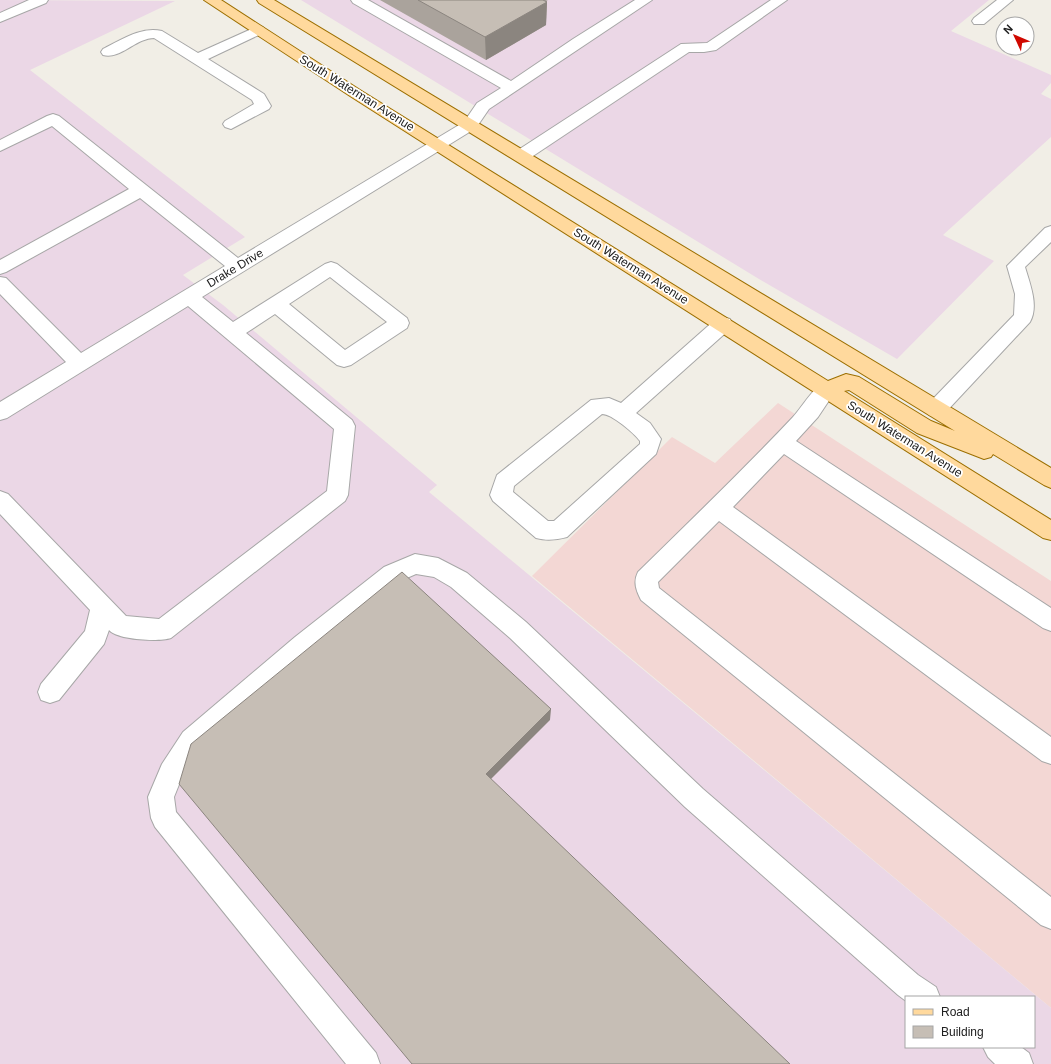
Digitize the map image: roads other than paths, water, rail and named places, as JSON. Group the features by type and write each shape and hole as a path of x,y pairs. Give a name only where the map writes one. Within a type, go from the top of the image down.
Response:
{"main road":[{"name":"South Waterman Avenue","path":"212,0 1051,531"},
{"path":"272,1 470,126 1049,478"},
{"path":"826,390 846,382 852,382 924,427 1049,478"}],"street":[{"path":"0,18 41,0"},
{"path":"358,0 512,88"},
{"path":"470,126 483,106 512,88 578,42 645,0"},
{"path":"521,156 686,47 711,47 780,0"},
{"path":"979,21 1006,0"},
{"path":"197,59 258,30"},
{"path":"108,52 145,34 157,34 259,97 262,106 231,124"},
{"path":"0,146 54,119 237,267"},
{"name":"Drake Drive","path":"0,412 470,126"},
{"path":"0,268 141,190"},
{"path":"936,409 1023,316 1024,294 1016,266 1051,232"},
{"path":"233,332 331,268 400,323 344,360 276,304"},
{"path":"0,283 79,363"},
{"path":"0,500 120,626 163,630 337,495 345,426 189,296"},
{"path":"622,414 723,324"},
{"path":"826,390 811,411 782,442 646,579 649,593 1051,915"},
{"path":"598,406 609,406 622,414 643,429 651,439 649,448 558,530 544,531 500,495 505,481 598,406"},
{"path":"782,442 1051,621"},
{"path":"718,508 1051,752"},
{"path":"365,1064 164,818 161,797 171,773 192,741 303,646 392,574 415,564 438,568 452,576 489,605 518,630 694,798 908,985 924,996"},
{"path":"50,692 96,636 102,607"},
{"path":"999,1048 1018,1064"}]}
